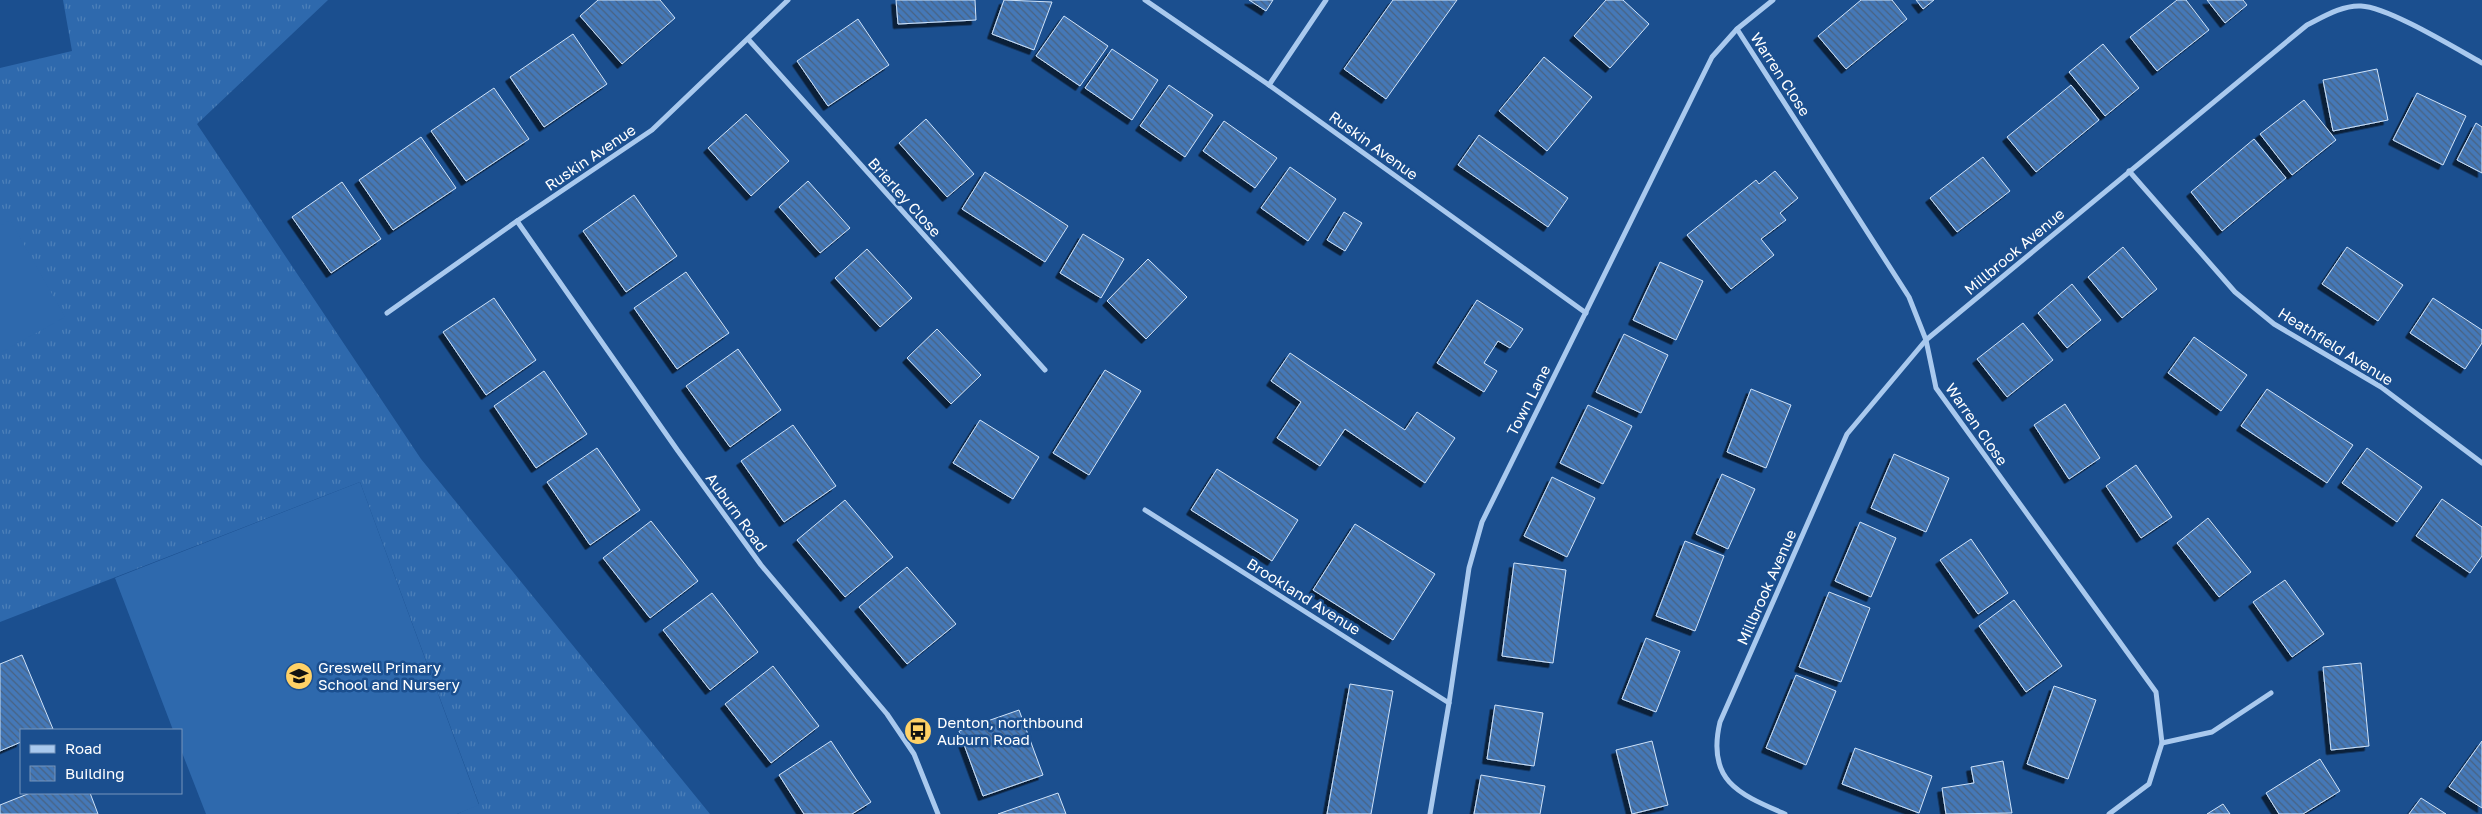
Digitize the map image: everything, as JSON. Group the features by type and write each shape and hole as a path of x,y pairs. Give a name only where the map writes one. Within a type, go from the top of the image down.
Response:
{"street":[{"name":"Ruskin Avenue","path":"387,313 517,221 652,130 788,0"},
{"name":"Ruskin Avenue","path":"1145,0 1269,85 1586,313"},
{"path":"1269,85 1326,0"},
{"name":"Town Lane","path":"1430,814 1469,568 1482,522 1712,57 1737,29 1773,0"},
{"name":"Millbrook Avenue","path":"1785,814 1744,796 1727,780 1717,760 1715,742 1720,722 1847,434 1926,340 2307,25 2336,10 2361,6 2389,14 2482,62"},
{"name":"Warren Close","path":"1737,29 1909,297 1926,340 1936,388 2156,692 2162,743 2148,784 2109,814"},
{"name":"Brierley Close","path":"748,39 1046,370"},
{"name":"Heathfield Avenue","path":"2129,171 2235,292 2274,324 2381,387 2482,463"},
{"name":"Auburn Road","path":"517,221 678,451 761,565 887,714 914,754 938,814"},
{"name":"Brookland Avenue","path":"1145,510 1449,703"},
{"path":"2162,743 2212,732 2271,693"}],"green space":[{"path":"63,0 328,0 197,124 421,459 710,814 457,814 479,804 360,482 0,622 0,68 72,51"},
{"path":"10,220 65,317 0,353 0,226"},
{"path":"360,482 479,805 457,814 206,814 182,753 182,729 173,729 115,578"}],"building":[{"path":"598,0 660,0 675,18 622,64 580,16"},
{"path":"896,0 975,0 976,20 898,24"},
{"path":"1004,0 1052,2 1034,50 992,34"},
{"path":"1249,0 1273,0 1266,11"},
{"path":"1393,0 1457,0 1386,99 1344,69"},
{"path":"1606,0 1623,0 1649,24 1610,68 1574,36"},
{"path":"1861,0 1892,0 1907,19 1846,69 1818,36"},
{"path":"1916,0 1934,0 1923,9"},
{"path":"2177,0 2186,0 2209,30 2157,71 2130,37"},
{"path":"2207,0 2243,0 2247,5 2225,23"},
{"path":"1064,16 1108,46 1080,86 1036,56"},
{"path":"858,19 889,65 828,106 797,61"},
{"path":"573,34 607,84 544,127 510,77"},
{"path":"2103,44 2139,88 2105,116 2069,72"},
{"path":"1112,49 1158,80 1132,120 1085,88"},
{"path":"1544,57 1592,97 1547,151 1499,111"},
{"path":"2377,69 2388,120 2333,131 2323,80"},
{"path":"1169,85 1213,115 1185,157 1140,126"},
{"path":"2071,85 2099,120 2036,172 2007,137"},
{"path":"494,88 529,139 466,181 431,131"},
{"path":"2417,93 2466,116 2443,165 2393,140"},
{"path":"2304,100 2336,140 2292,175 2260,134"},
{"path":"746,114 789,161 751,196 708,148"},
{"path":"926,119 974,174 947,197 899,143"},
{"path":"1224,121 1277,158 1255,188 1203,151"},
{"path":"2476,123 2482,127 2482,173 2457,160"},
{"path":"1479,135 1568,198 1548,227 1458,165"},
{"path":"421,137 456,188 393,230 359,180"},
{"path":"2254,139 2286,178 2222,231 2191,192"},
{"path":"1983,157 2010,191 1957,232 1930,198"},
{"path":"1290,167 1336,199 1308,241 1261,208"},
{"path":"1775,171 1798,198 1780,213 1786,220 1761,239 1774,255 1731,289 1687,235 1756,180 1759,184"},
{"path":"985,172 1068,226 1045,262 962,209"},
{"path":"808,181 850,228 820,253 779,207"},
{"path":"342,182 381,239 331,273 292,217"},
{"path":"634,195 677,256 626,292 583,231"},
{"path":"1344,212 1362,223 1345,251 1327,240"},
{"path":"1083,234 1124,259 1101,298 1060,273"},
{"path":"2123,247 2157,289 2122,318 2088,277"},
{"path":"2347,247 2403,285 2378,321 2322,284"},
{"path":"867,249 912,298 880,327 835,278"},
{"path":"1148,259 1187,297 1146,339 1107,301"},
{"path":"1660,262 1703,281 1676,340 1633,320"},
{"path":"686,272 729,333 677,369 634,308"},
{"path":"2072,284 2101,320 2067,348 2038,313"},
{"path":"494,298 536,360 486,395 443,332"},
{"path":"2433,298 2482,330 2482,343 2465,369 2410,333"},
{"path":"1477,300 1523,329 1510,348 1498,341 1484,363 1497,371 1484,392 1437,363"},
{"path":"2023,323 2053,360 2007,397 1977,359"},
{"path":"937,329 981,375 951,404 907,358"},
{"path":"1624,334 1668,355 1641,413 1596,392"},
{"path":"2194,337 2247,375 2221,411 2168,373"},
{"path":"738,349 781,410 730,447 686,386"},
{"path":"1290,353 1405,430 1417,412 1455,438 1425,483 1345,429 1320,466 1277,438 1301,402 1271,381"},
{"path":"1105,370 1141,391 1089,475 1053,453"},
{"path":"544,371 587,434 536,468 494,406"},
{"path":"1751,389 1791,405 1766,468 1727,452"},
{"path":"2267,389 2353,445 2327,483 2241,426"},
{"path":"2065,404 2100,458 2069,479 2034,425"},
{"path":"1588,405 1632,426 1603,484 1560,463"},
{"path":"980,420 1039,457 1013,499 953,463"},
{"path":"793,425 836,486 784,522 741,461"},
{"path":"597,448 640,510 590,545 547,482"},
{"path":"2367,448 2422,487 2397,522 2342,483"},
{"path":"1894,454 1949,478 1926,532 1871,508"},
{"path":"2136,465 2172,517 2141,538 2106,486"},
{"path":"1217,469 1298,520 1272,561 1191,510"},
{"path":"1722,474 1755,489 1728,549 1696,534"},
{"path":"1552,477 1595,498 1567,557 1524,536"},
{"path":"2442,499 2482,527 2482,556 2470,573 2416,536"},
{"path":"845,500 893,557 845,597 797,540"},
{"path":"2208,518 2251,572 2219,597 2177,543"},
{"path":"651,521 698,581 650,618 603,558"},
{"path":"1860,522 1896,538 1871,597 1835,581"},
{"path":"1355,524 1435,574 1393,640 1313,590"},
{"path":"1971,539 2008,593 1978,614 1940,560"},
{"path":"1685,541 1724,556 1695,631 1656,616"},
{"path":"1514,563 1566,570 1553,663 1502,656"},
{"path":"907,567 956,624 907,664 859,607"},
{"path":"2285,580 2324,634 2292,657 2253,602"},
{"path":"1829,592 1870,608 1841,682 1799,667"},
{"path":"712,593 758,652 710,690 663,630"},
{"path":"2014,600 2062,666 2026,692 1979,626"},
{"path":"1646,638 1680,651 1656,712 1622,699"},
{"path":"22,655 53,729 20,729 20,742 0,751 0,664"},
{"path":"2361,663 2369,746 2331,750 2323,667"},
{"path":"773,666 819,726 771,763 725,704"},
{"path":"1796,675 1836,691 1806,765 1766,748"},
{"path":"1350,684 1393,691 1371,814 1327,814"},
{"path":"2054,686 2096,700 2068,779 2027,764"},
{"path":"1495,705 1543,713 1534,766 1487,759"},
{"path":"1019,710 1043,775 983,796 959,731"},
{"path":"831,741 871,802 852,814 804,814 779,775"},
{"path":"1652,741 1668,805 1632,814 1616,750"},
{"path":"2482,741 2482,808 2449,787"},
{"path":"1855,748 1932,776 1919,813 1842,784"},
{"path":"2320,759 2340,791 2303,814 2279,814 2266,793"},
{"path":"2003,761 2012,813 1946,814 1942,788 1974,783 1971,767"},
{"path":"1481,775 1545,786 1540,814 1474,814"},
{"path":"1058,793 1066,814 998,814"},
{"path":"28,794 90,794 98,814 0,814 0,805"},
{"path":"2421,798 2446,814 2409,814"},
{"path":"2223,804 2230,814 2207,814"}],"place":[{"name":"Greswell Primary School and Nursery","path":"299,676"},
{"name":"Denton, northbound Auburn Road","path":"918,731"}]}
